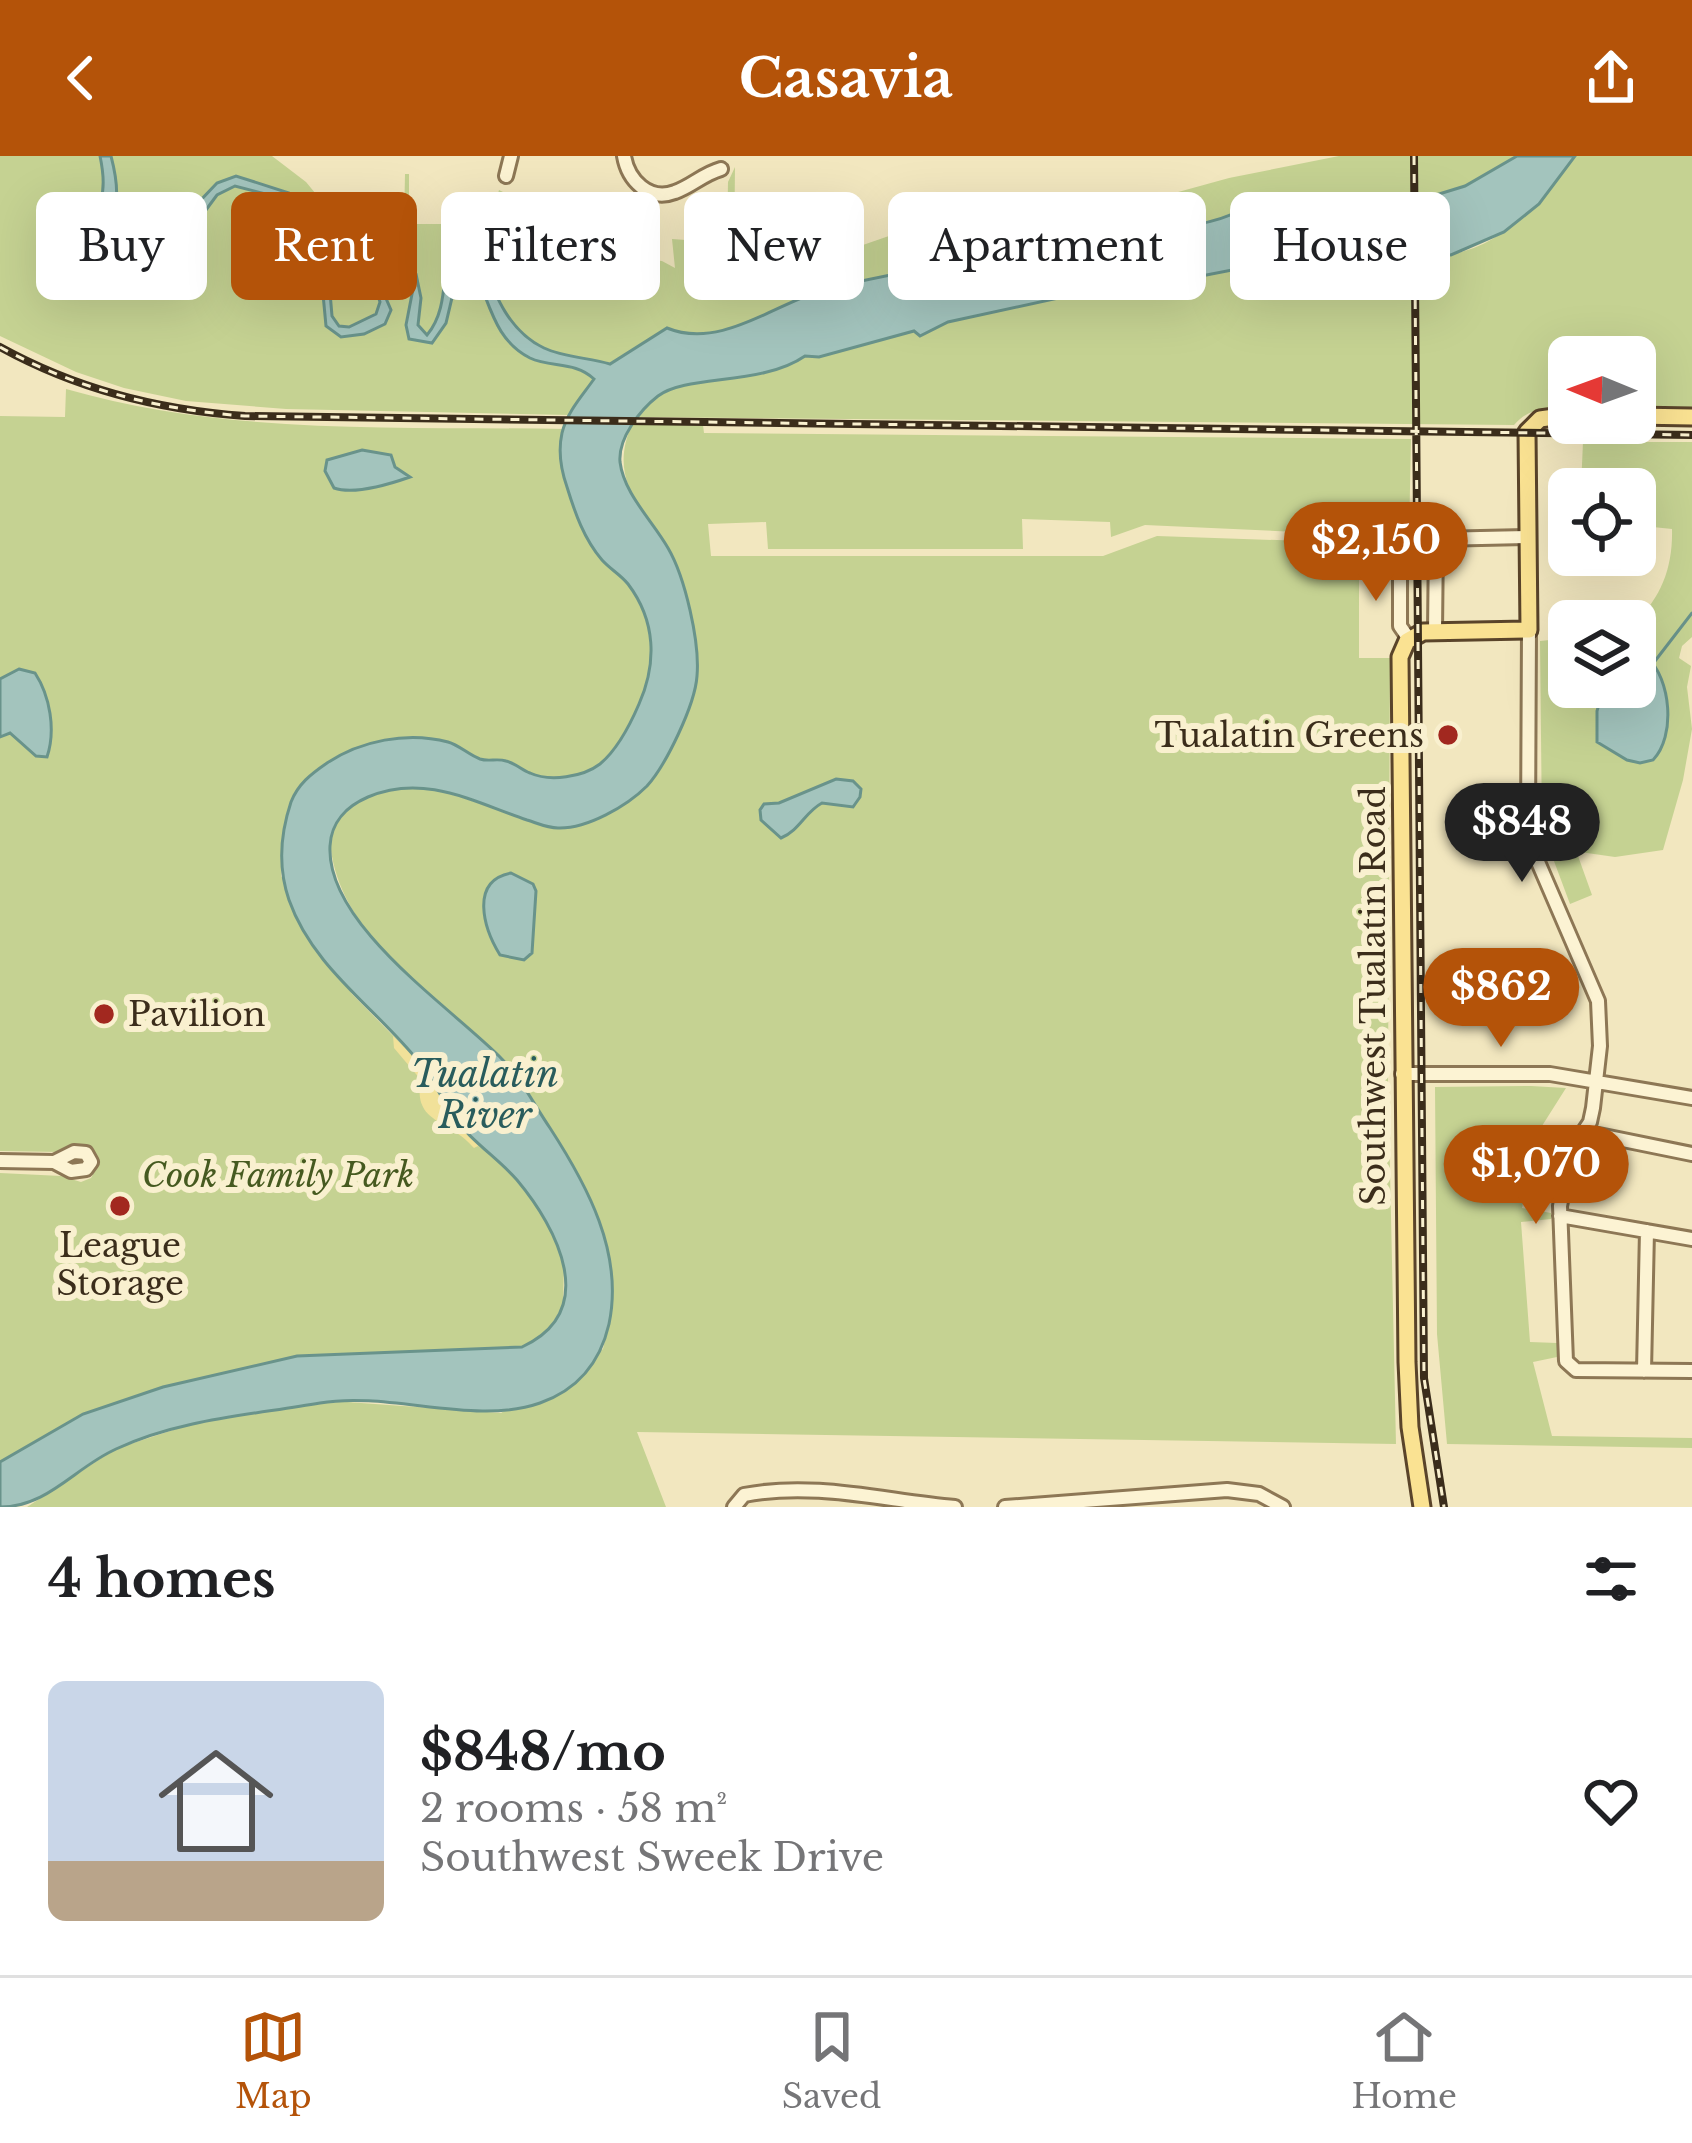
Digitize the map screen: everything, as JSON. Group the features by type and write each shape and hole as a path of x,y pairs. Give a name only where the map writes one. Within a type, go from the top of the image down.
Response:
{"main road":[{"path":"1656,416 1692,417"},
{"path":"1409,639 1435,631 1528,630 1527,432 1548,418"},
{"path":"1498,631 1515,616 1528,594"},
{"name":"Southwest Tualatin Road","path":"1409,639 1400,667 1402,1074 1408,1395 1422,1507"}],"street":[{"path":"506,176 511,156"},
{"path":"624,156 631,177 660,194 671,194 695,177 721,169"},
{"path":"1435,631 1436,539 1526,537"},
{"path":"1357,538 1400,548 1400,626 1409,639"},
{"path":"1528,630 1527,824 1535,855 1598,1001 1600,1035 1593,1108 1568,1159 1560,1216 1565,1352 1570,1366 1584,1370 1692,1371"},
{"path":"1402,1074 1526,1074 1596,1080 1692,1098"},
{"path":"1584,1132 1692,1154"},
{"path":"0,1161 55,1162"},
{"path":"1560,1216 1692,1239"},
{"path":"1644,1371 1647,1231"},
{"path":"1005,1507 1228,1490 1259,1494 1283,1507"},
{"path":"734,1507 743,1495 760,1492 853,1492 955,1507"}],"green space":[{"path":"0,156 272,156 314,192 231,192 231,300 417,300 417,224 441,224 441,300 660,300 660,261 675,268 672,239 684,240 684,300 800,300 734,327 689,333 667,329 614,363 605,362 569,415 286,409 186,401 76,372 0,336"},
{"path":"1339,156 1517,156 1446,192 1230,192 1230,215 1207,222 1206,192 1178,192"},
{"path":"1575,156 1692,156 1692,409 1656,408 1656,336 1548,336 1548,408 1514,425 638,417 662,393 682,385 770,372 805,356 819,357 914,331 920,336 948,322 1050,300 1206,300 1206,274 1224,270 1230,270 1230,300 1450,300 1450,253 1486,243 1504,232 1550,189"},
{"path":"735,167 735,192 728,192 728,182"},
{"path":"888,236 888,276 864,281 864,245"},
{"name":"Cook Family Park","path":"66,389 189,415 252,422 567,429 577,512 593,546 626,580 670,551 638,505 626,476 626,443 632,424 703,425 704,433 1411,439 1409,537 1145,525 1111,537 1110,522 1022,519 1023,549 768,549 766,522 708,524 711,556 1103,556 1157,536 1359,547 1359,658 1390,658 1388,1080 1396,1444 637,1432 666,1507 27,1507 115,1449 213,1417 333,1401 501,1413 603,1349 611,1290 596,1217 525,1089 502,1059 372,937 337,877 330,842 286,818 281,876 352,994 418,1061 454,1117 539,1209 564,1262 563,1307 542,1338 522,1347 297,1356 163,1387 83,1414 0,1462 0,1173 61,1176 81,1182 91,1178 98,1165 94,1151 84,1145 60,1152 0,1151 0,416 65,417"},
{"path":"1692,442 1692,637 1682,646 1679,658 1691,666 1687,687 1692,729 1663,850 1615,857 1580,852 1592,895 1570,904 1542,829 1540,641 1548,640 1548,708 1656,708 1653,600 1668,568 1672,542 1672,529 1656,527 1656,468 1582,468 1583,444"},
{"path":"1435,1087 1566,1088 1535,1137 1522,1208 1551,1213 1551,1219 1521,1222 1530,1342 1557,1343 1557,1357 1533,1362 1552,1436 1692,1438 1692,1448 1447,1444 1437,1334"}],"sand":[{"path":"393,1036 418,1061 454,1117 487,1152 474,1148 427,1113 421,1080 394,1048"}],"water":[{"name":"Tualatin River","path":"100,156 111,156 116,192 102,192"},
{"name":"Tualatin River","path":"1517,156 1575,156 1539,204 1504,232 1451,255 1450,192 1446,192"},
{"name":"Tualatin River","path":"236,176 286,192 235,186 217,195 207,209 207,194 217,183"},
{"name":"Tualatin River","path":"1230,215 1230,270 1206,275 1206,222"},
{"name":"Tualatin River","path":"888,276 888,300 1049,300 948,322 920,336 914,331 819,357 805,356 768,372 687,385 658,396 626,434 620,462 627,485 680,575 697,662 685,718 655,776 618,808 569,827 542,825 449,793 409,788 389,790 353,805 333,829 334,875 348,905 394,962 507,1064 589,1196 607,1246 612,1298 600,1351 576,1383 540,1403 515,1409 460,1410 347,1400 191,1424 116,1449 32,1501 0,1507 0,1462 83,1414 163,1387 297,1356 522,1347 546,1331 560,1313 566,1291 564,1268 546,1222 517,1180 460,1124 419,1062 313,946 289,900 282,864 284,827 294,796 310,775 340,755 384,740 432,739 480,759 506,761 547,777 566,777 593,768 612,751 645,689 651,642 644,613 628,584 590,543 562,467 564,425 594,379 579,370 530,358 498,326 487,300 499,300 520,331 544,348 610,364 667,328 709,333 798,300 864,300 864,281"},
{"name":"Tualatin River","path":"417,279 418,325 427,335 442,300 451,300 446,323 432,343 409,339 406,325 411,300 417,300"},
{"name":"Tualatin River","path":"324,300 331,300 332,316 339,326 349,327 376,314 379,300 387,300 391,310 385,324 364,334 341,337 326,326"},
{"path":"362,450 391,455 395,467 410,477 362,489 334,488 325,471 327,460"},
{"path":"19,669 35,673 44,692 51,725 47,757 36,756 10,733 0,737 0,679"},
{"path":"1656,669 1666,693 1668,723 1653,760 1627,760 1597,742 1597,711 1656,708"},
{"path":"836,779 853,781 861,789 853,807 822,803 781,838 761,820 764,804 779,803"},
{"path":"511,873 533,884 536,891 532,953 524,960 500,955 485,920 489,886"}],"waterway":[{"path":"1656,660 1692,613"}],"railway":[{"path":"1414,156 1424,1378 1444,1507"},
{"path":"0,347 58,375 119,395 181,409 245,416 1692,435"}],"place":[{"name":"Tualatin Greens","path":"1448,735"},
{"name":"Pavilion","path":"104,1014"},
{"name":"League Storage","path":"120,1206"}]}
